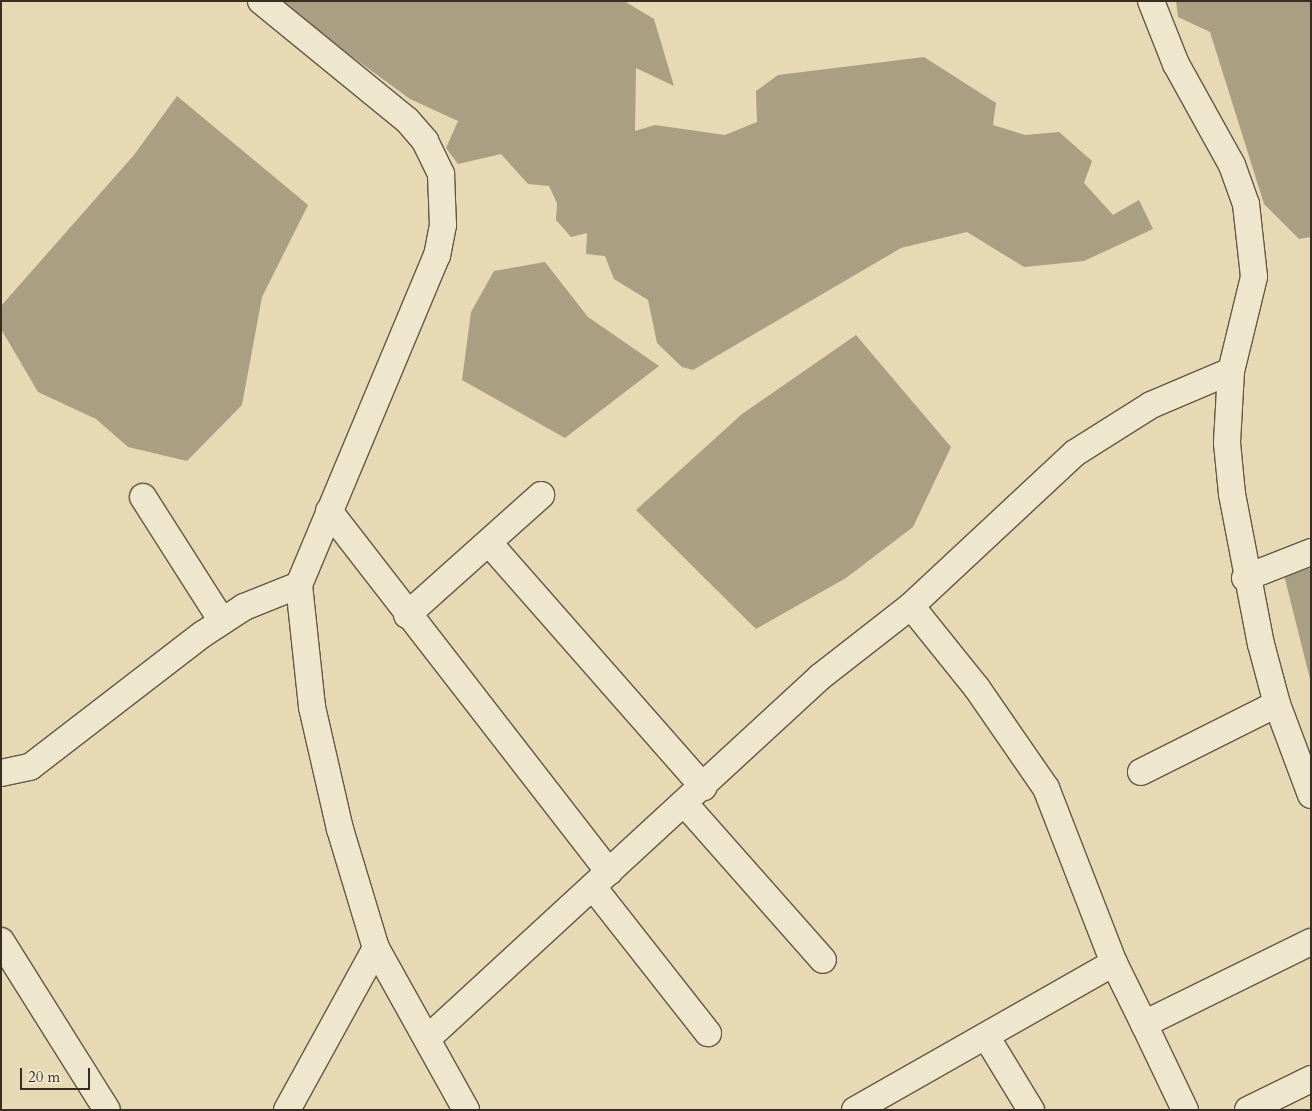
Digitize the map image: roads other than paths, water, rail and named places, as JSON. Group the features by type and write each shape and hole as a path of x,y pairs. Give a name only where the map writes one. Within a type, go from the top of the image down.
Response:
{"street":[{"path":"261,1 407,120 425,141 441,174 443,225 437,255 299,585 312,708 340,829 376,948 428,1038 466,1110"},
{"path":"1151,1 1176,64 1232,165 1246,204 1254,278 1231,371 1227,443 1245,578 1277,704 1311,795"},
{"path":"428,1038 694,796 820,677 911,606 1075,454 1150,405 1231,371"},
{"path":"407,615 541,495"},
{"path":"143,497 222,621"},
{"path":"329,511 601,879 708,1033"},
{"path":"488,543 694,796 823,960"},
{"path":"1245,578 1311,552"},
{"path":"1,772 30,767 60,747 222,621 244,607 299,585"},
{"path":"911,606 977,688 1046,788 1114,962 1185,1110"},
{"path":"1141,772 1277,704"},
{"path":"1,941 107,1110"},
{"path":"1144,1024 1311,942"},
{"path":"287,1110 376,948"},
{"path":"855,1110 1114,962"},
{"path":"986,1036 1031,1110"},
{"path":"1248,1110 1311,1080"}]}
